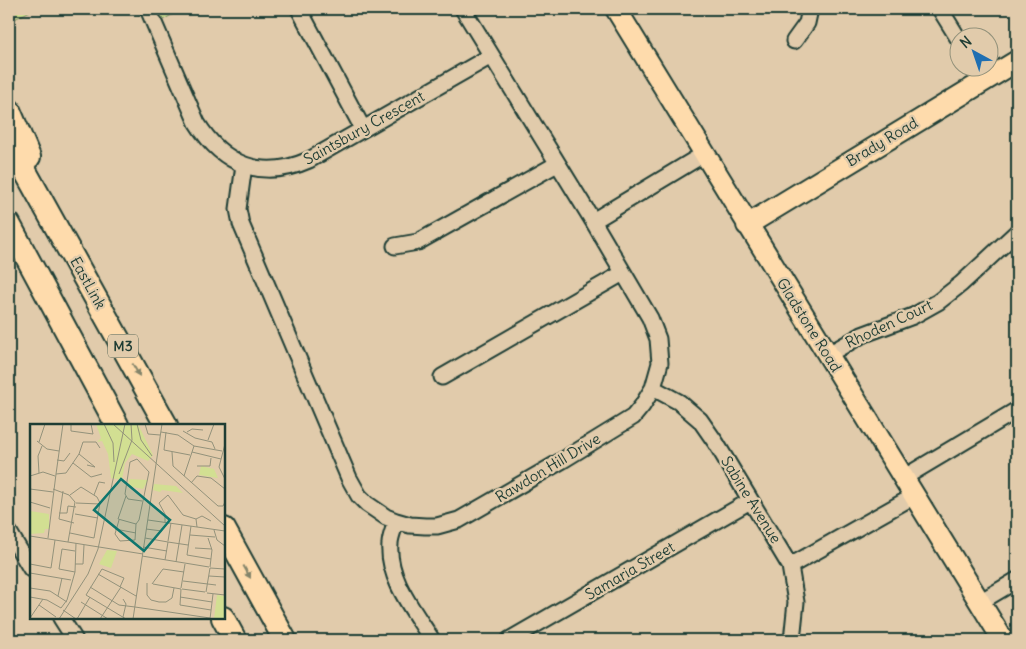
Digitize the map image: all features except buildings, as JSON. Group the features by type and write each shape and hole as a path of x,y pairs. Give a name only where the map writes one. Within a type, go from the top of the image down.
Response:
{"highway":[{"path":"9,110 79,266"},
{"name":"EastLink","path":"9,142 165,424"},
{"path":"9,224 116,424"},
{"path":"9,254 81,361"},
{"path":"225,531 285,640"},
{"path":"224,619 235,640"}],"main road":[{"name":"Gladstone Road","path":"616,9 1003,640"},
{"name":"Brady Road","path":"998,67 1017,60"},
{"name":"Brady Road","path":"747,225 974,78"}],"street":[{"path":"148,9 197,123 214,146 237,162"},
{"path":"299,9 363,129"},
{"name":"Rawdon Hill Drive","path":"237,162 238,209 241,224 349,478 367,504 386,517 396,522 424,526 437,526 459,520 632,417 642,406 653,388 660,363 658,339 650,318 594,221 557,164 463,9"},
{"path":"794,42 807,24 810,9"},
{"path":"940,9 952,28"},
{"name":"Saintsbury Crescent","path":"237,162 272,169 300,164 491,56"},
{"path":"594,221 704,154"},
{"path":"395,246 418,242 557,164"},
{"name":"Rhoden Court","path":"828,355 862,335 913,316 938,302 961,284 1017,232"},
{"path":"442,377 623,273"},
{"name":"Sabine Avenue","path":"653,388 678,402 700,420 790,566 796,602 792,640"},
{"path":"903,478 1017,410"},
{"path":"790,566 914,496"},
{"name":"Samaria Street","path":"509,640 750,501"},
{"path":"396,522 390,542 390,558 394,578 432,640"},
{"path":"9,532 30,567"},
{"path":"980,602 1017,580"},
{"path":"62,619 75,640"}],"green space":[{"path":"9,9 29,9 30,11 9,22"},
{"path":"157,9 182,9 163,20"}]}
